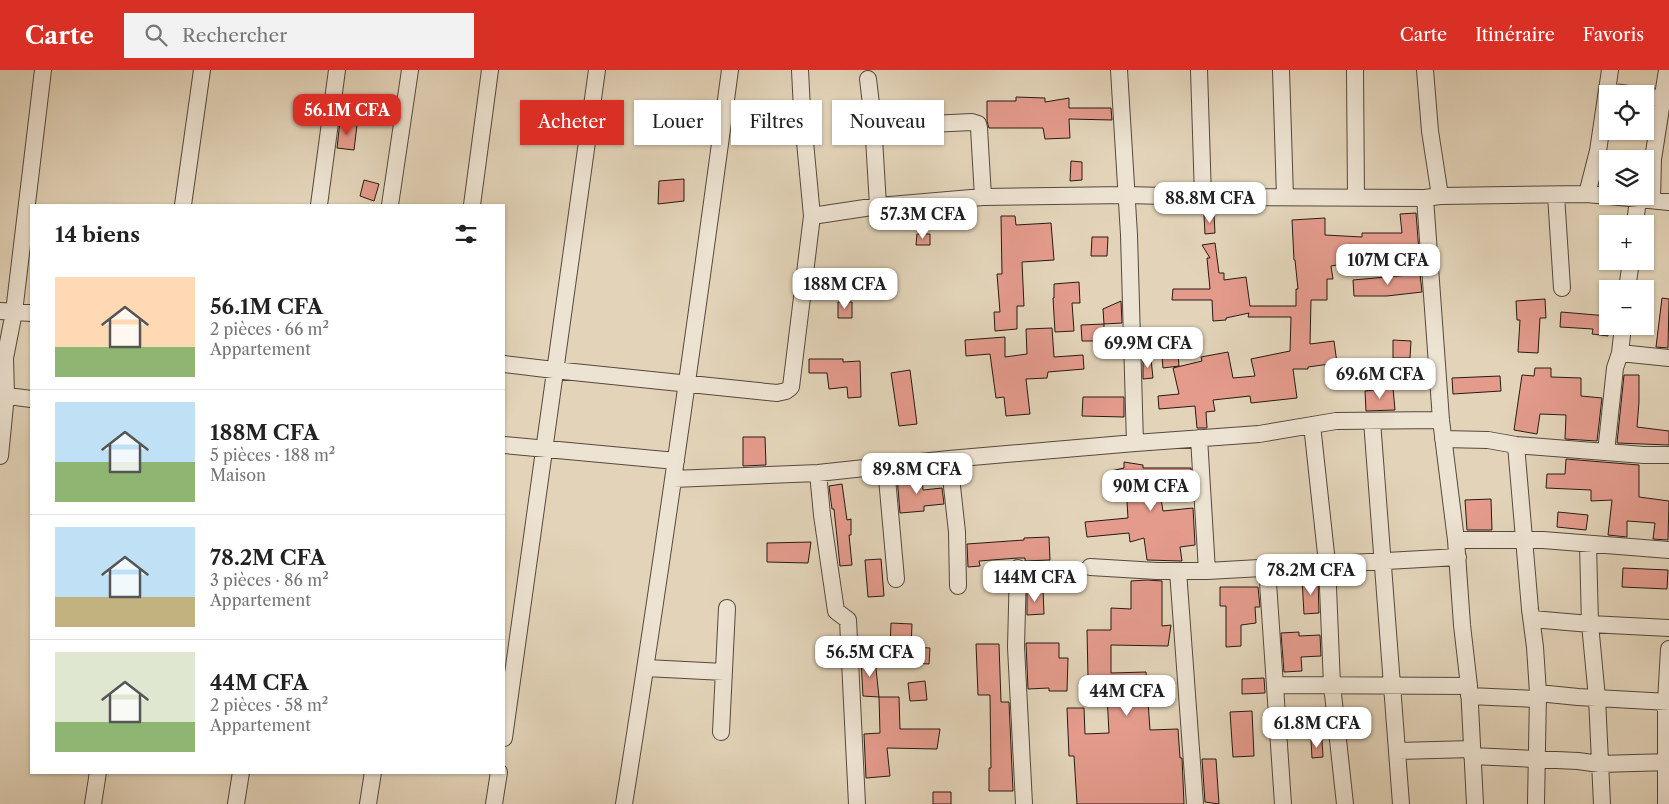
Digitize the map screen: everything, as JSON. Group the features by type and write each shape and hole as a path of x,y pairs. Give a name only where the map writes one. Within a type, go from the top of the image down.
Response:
{"street":[{"path":"0,456 7,311 43,70"},
{"path":"183,204 202,70"},
{"path":"319,204 337,70"},
{"path":"390,204 410,70"},
{"path":"472,204 490,70"},
{"path":"505,731 597,70"},
{"path":"624,804 676,461 730,70"},
{"path":"505,364 777,393 786,391 791,387 812,216 800,70"},
{"path":"1119,70 1127,194 1134,443"},
{"path":"1199,70 1203,197"},
{"path":"1281,70 1285,197"},
{"path":"1354,70 1356,197"},
{"path":"1425,70 1433,197 1441,420 1458,558 1462,625 1469,691 1475,804"},
{"path":"1607,85 1610,70"},
{"path":"1654,154 1665,100 1666,70"},
{"path":"868,79 873,121 878,206"},
{"path":"944,123 972,122 978,124 983,197"},
{"path":"1588,194 1599,140"},
{"path":"812,216 878,206 983,197 1127,194 1203,197 1599,195"},
{"path":"1556,195 1562,288"},
{"path":"1654,200 1669,202"},
{"path":"7,311 30,314"},
{"path":"1606,452 1615,368 1620,353 1622,335"},
{"path":"1620,353 1669,358"},
{"path":"3,395 30,398"},
{"path":"673,479 818,473 948,459 1259,434 1336,421 1441,420"},
{"path":"1372,421 1402,804"},
{"path":"1312,426 1327,564 1332,685 1345,804"},
{"path":"1199,438 1207,570"},
{"path":"1443,439 1488,440 1516,445 1669,455"},
{"path":"505,445 676,461"},
{"path":"1516,445 1538,696 1536,804"},
{"path":"948,459 954,495 957,532 958,586"},
{"path":"886,467 896,579"},
{"path":"818,473 836,611 848,620 857,804"},
{"path":"1456,540 1524,540 1669,550"},
{"path":"1588,544 1590,624 1597,698 1602,804"},
{"path":"1090,567 1178,571 1458,558"},
{"path":"1018,568 1016,647 1024,804"},
{"path":"1267,568 1284,804"},
{"path":"1178,571 1195,804"},
{"path":"721,732 727,608"},
{"path":"1532,619 1669,628"},
{"path":"1666,804 1669,649"},
{"path":"646,668 724,672"},
{"path":"1275,685 1393,686 1538,696 1668,702"},
{"path":"1398,751 1472,752 1600,764 1668,762"},
{"path":"93,804 98,774"},
{"path":"236,804 241,774"},
{"path":"368,804 373,774"},
{"path":"494,804 499,774"}],"building":[{"path":"1016,97 1045,98 1045,102 1069,98 1069,108 1111,108 1112,120 1069,119 1070,138 1045,139 1043,128 989,128 987,101 1016,101"},
{"path":"340,121 357,125 354,150 337,148"},
{"path":"1071,161 1082,162 1082,180 1070,181"},
{"path":"684,179 684,201 658,204 659,181"},
{"path":"364,180 379,184 374,201 360,196"},
{"path":"1416,213 1419,252 1384,258 1383,255 1359,255 1358,262 1331,266 1333,279 1327,279 1327,300 1311,300 1310,344 1334,341 1337,363 1308,367 1308,369 1293,369 1297,398 1251,403 1250,396 1213,400 1215,411 1206,412 1207,428 1197,428 1195,406 1159,409 1158,396 1179,394 1173,368 1202,361 1201,357 1228,352 1233,378 1255,376 1251,359 1290,351 1291,317 1248,317 1249,313 1226,318 1226,320 1213,321 1212,300 1172,300 1173,289 1210,289 1207,258 1210,258 1202,245 1215,243 1219,273 1224,273 1224,280 1246,277 1250,306 1296,306 1296,289 1298,289 1292,220 1325,218 1325,235 1362,237 1362,233 1402,233 1400,214"},
{"path":"1214,214 1215,233 1205,234 1204,215"},
{"path":"1001,216 1015,216 1016,225 1051,223 1054,260 1022,262 1024,306 1017,306 1017,329 995,331 994,312 1000,312 997,274 1002,274"},
{"path":"917,234 930,234 930,245 916,245"},
{"path":"1092,237 1108,237 1107,256 1091,256"},
{"path":"1420,274 1422,292 1387,296 1354,296 1353,280"},
{"path":"1079,282 1080,303 1072,303 1074,331 1055,332 1054,284"},
{"path":"1662,298 1669,299 1668,348 1656,347"},
{"path":"1545,299 1546,318 1540,318 1538,353 1518,352 1520,320 1517,320 1516,301"},
{"path":"1121,301 1122,323 1104,324 1103,309"},
{"path":"838,302 852,302 852,318 838,318"},
{"path":"1561,312 1599,315 1599,335 1592,334 1593,329 1560,327"},
{"path":"1104,324 1104,341 1082,341 1081,325"},
{"path":"1052,328 1054,357 1083,355 1084,369 1048,372 1047,378 1026,379 1030,414 1006,416 1004,397 996,398 990,354 966,356 965,340 1005,337 1005,357 1027,354 1026,329"},
{"path":"1393,340 1411,341 1410,358 1393,358"},
{"path":"1178,354 1179,366 1163,368 1162,356"},
{"path":"809,359 843,359 843,362 860,361 861,397 848,398 847,387 829,389 827,373 809,373"},
{"path":"1151,359 1153,378 1143,379 1143,360"},
{"path":"1535,368 1551,368 1551,377 1581,378 1581,396 1602,398 1597,441 1565,439 1566,415 1540,414 1537,434 1514,430 1522,375 1534,376"},
{"path":"910,370 917,424 899,426 891,373"},
{"path":"1624,375 1639,375 1637,427 1669,431 1669,445 1617,443"},
{"path":"1500,376 1501,391 1453,394 1452,378"},
{"path":"1393,388 1395,410 1366,411 1365,391"},
{"path":"1083,397 1124,397 1124,417 1082,416"},
{"path":"743,437 765,437 766,465 743,466"},
{"path":"1566,459 1639,465 1639,497 1669,501 1668,540 1653,539 1655,523 1627,521 1627,537 1608,535 1612,500 1591,501 1591,490 1546,488 1547,474 1565,474"},
{"path":"1124,462 1143,465 1143,468 1191,468 1192,488 1159,487 1163,511 1193,508 1195,545 1180,547 1182,561 1147,560 1144,538 1130,542 1129,533 1087,537 1085,522 1128,518 1126,486 1114,488 1111,471 1124,468"},
{"path":"922,475 923,490 942,488 944,504 924,506 924,511 900,513 897,476"},
{"path":"842,484 847,520 851,519 851,535 849,535 852,565 840,566 834,509 832,509 829,486"},
{"path":"1491,499 1492,530 1467,530 1465,500"},
{"path":"1558,512 1588,515 1586,530 1557,527"},
{"path":"1049,537 1050,560 1025,561 1025,558 1018,558 979,561 980,566 968,567 967,544"},
{"path":"811,542 808,563 767,562 767,543"},
{"path":"881,559 884,596 868,597 865,560"},
{"path":"1623,568 1668,570 1667,589 1622,587"},
{"path":"1318,578 1319,613 1304,614 1302,579"},
{"path":"1131,581 1162,581 1162,626 1171,625 1168,646 1111,645 1111,673 1146,672 1150,730 1178,729 1180,758 1182,758 1184,804 1077,804 1074,756 1069,756 1067,708 1084,708 1085,734 1109,733 1106,676 1088,677 1087,630 1111,630 1111,608 1131,609"},
{"path":"1220,587 1258,587 1260,607 1255,607 1256,623 1241,625 1241,646 1226,647 1226,606 1220,606"},
{"path":"1043,590 1044,614 1027,615 1027,591"},
{"path":"891,623 912,624 911,647 890,646"},
{"path":"1299,632 1299,636 1320,635 1321,656 1301,657 1302,671 1284,672 1281,633"},
{"path":"1026,643 1059,643 1059,658 1068,658 1067,691 1049,691 1049,688 1028,689"},
{"path":"976,644 999,644 1001,702 1009,702 1013,791 989,791 989,768 991,768 990,695 978,695"},
{"path":"911,647 930,648 929,664 911,663"},
{"path":"875,659 879,697 863,696 861,660"},
{"path":"1264,678 1265,693 1242,694 1242,679"},
{"path":"925,681 927,700 910,701 908,683"},
{"path":"879,697 899,697 900,729 940,729 937,749 887,748 890,776 866,778 864,734 880,733"},
{"path":"1252,711 1254,756 1233,757 1230,712"},
{"path":"1311,740 1322,740 1323,757 1312,758"},
{"path":"1202,759 1216,759 1219,804 1205,802"},
{"path":"933,792 951,792 951,804 933,804"}]}
